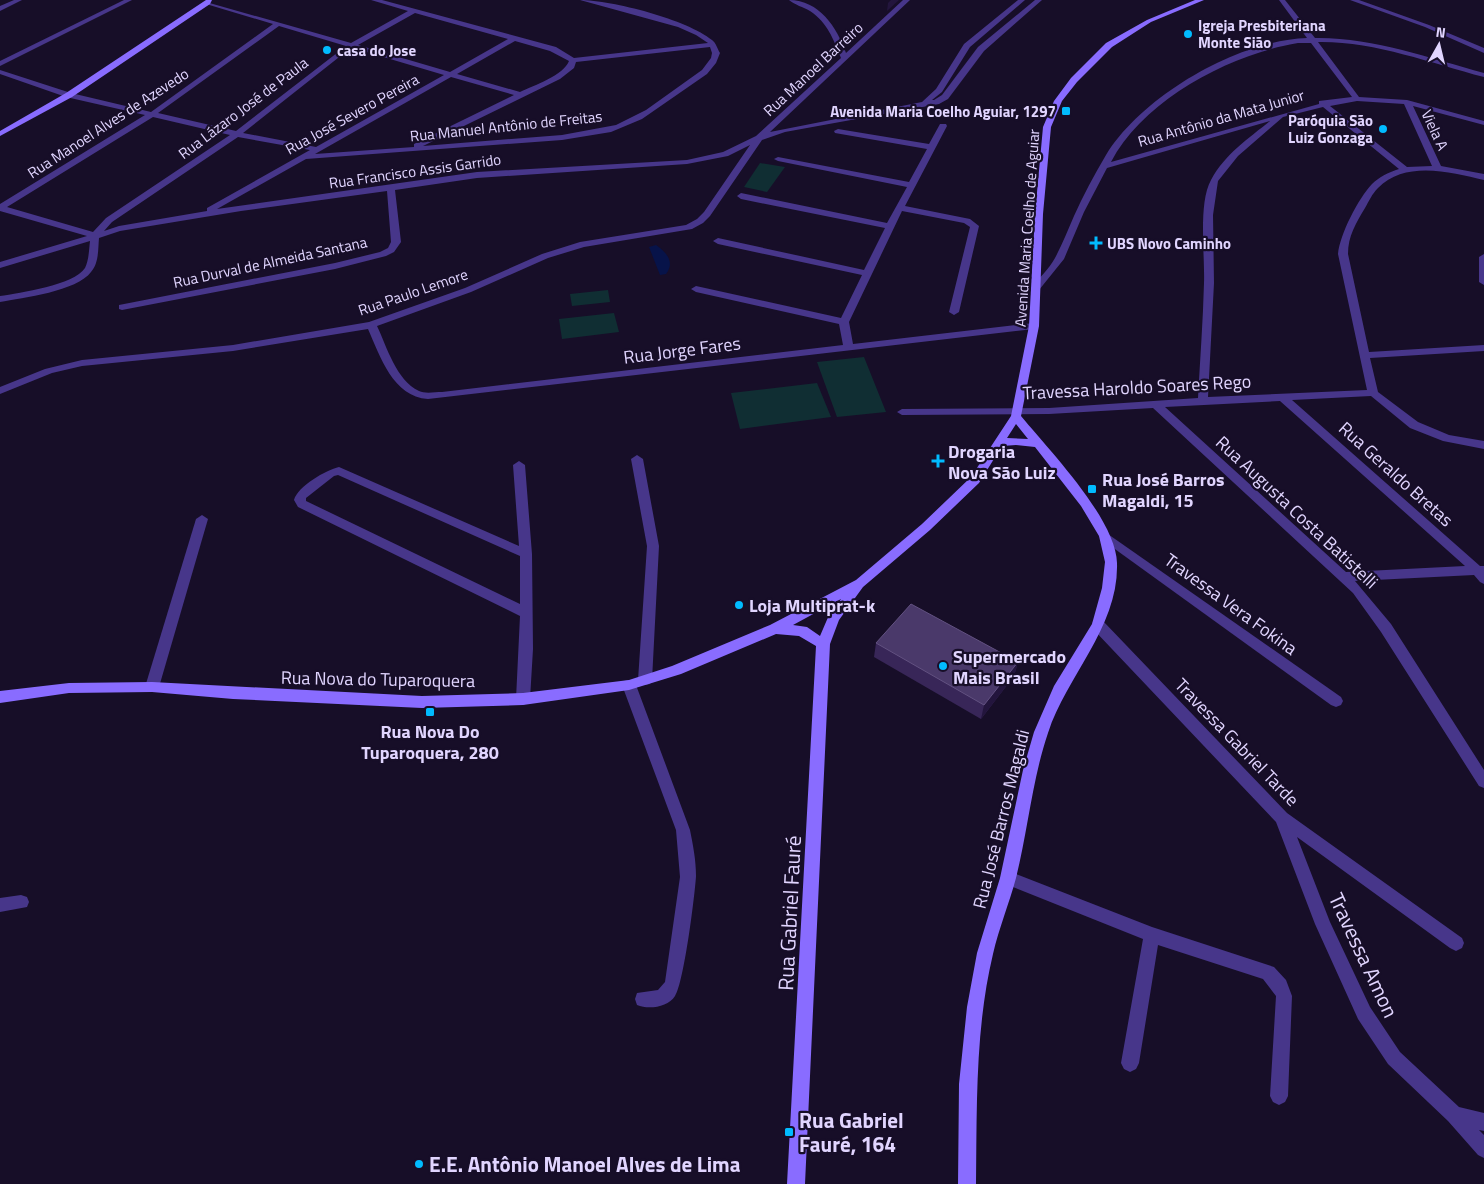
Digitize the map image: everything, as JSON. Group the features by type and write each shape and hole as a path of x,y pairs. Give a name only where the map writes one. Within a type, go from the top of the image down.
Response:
{"main road":[{"name":"Avenida Maria Coelho de Aguiar","path":"1017,413 1034,326 1039,214 1047,127 1058,101 1074,80 1109,45 1149,21 1201,0"},
{"path":"0,134 69,95 208,1"},
{"name":"Rua Nova do Tuparoquera","path":"0,697 69,688 152,687 422,702 523,699 629,685 724,652 774,629 860,583 926,527 975,480 1017,413"},
{"name":"Rua José Barros Magaldi","path":"967,1184 968,1084 975,1007 985,953 1008,878 1030,770 1041,732 1059,690 1098,625 1108,588 1111,562 1105,536 1085,503 1037,444 1017,413"},
{"path":"999,442 1037,444"},
{"name":"Rua Nova do Tuparoquera","path":"774,629 802,630 823,644 834,618 860,583"},
{"name":"Rua Gabriel Fauré","path":"796,1184 823,644"}],"street":[{"path":"0,9 4,4 19,0"},
{"path":"0,64 129,0"},
{"path":"374,0 553,49 572,60 714,45"},
{"path":"584,0 690,28 714,45"},
{"path":"792,0 809,7 832,26 844,57"},
{"name":"Rua Manoel Barreiro","path":"759,138 907,0"},
{"path":"924,104 933,97 967,46 1022,0"},
{"name":"Rua Francisco Assis Garrido","path":"0,265 94,235 202,214 477,174 687,162 725,154 759,138 801,126 936,102 945,97 981,49 1039,0"},
{"path":"1282,0 1315,40 1358,99"},
{"path":"1353,0 1427,26 1484,51"},
{"path":"208,1 278,24 521,95"},
{"name":"Rua Lázaro José de Paula","path":"94,235 109,220 237,134 350,45 414,11"},
{"name":"Rua Manoel Alves de Azevedo","path":"0,208 154,113 278,24"},
{"name":"Rua José Severo Pereira","path":"202,214 515,38"},
{"path":"1036,288 1059,260 1080,212 1111,152 1143,118 1168,96 1197,77 1271,46 1315,40 1375,48 1484,75"},
{"name":"Rua Manuel Antônio de Freitas","path":"303,157 410,150 587,134 624,125 703,73 713,61 716,52 714,45"},
{"path":"410,150 557,77 571,66 572,60"},
{"path":"0,72 69,95 154,113 237,134 316,149"},
{"name":"Rua Antônio da Mata Junior","path":"1104,166 1322,103 1358,99 1407,102 1484,123"},
{"name":"Viela A","path":"1407,102 1438,169"},
{"path":"1322,103 1405,170"},
{"path":"1203,401 1209,282 1210,197 1213,183 1220,172 1281,115"},
{"path":"848,347 844,322 866,273 943,126"},
{"path":"838,131 932,146"},
{"name":"Rua Paulo Lemore","path":"0,391 49,372 82,363 233,348 371,325 468,290 545,256 583,244 694,225 707,214 759,138"},
{"path":"778,159 912,185"},
{"path":"1484,177 1462,171 1438,169 1405,170 1376,185 1348,228 1343,240 1346,272 1373,394 1414,424 1447,438 1484,445"},
{"name":"Rua Durval de Almeida Santana","path":"122,307 344,264 383,254 390,250 396,242 391,188"},
{"path":"741,196 890,226"},
{"path":"0,208 94,235 90,268 83,275 75,280 36,292 0,299"},
{"path":"899,208 967,221 975,226 954,312"},
{"path":"718,241 866,273"},
{"path":"1484,257 1484,282"},
{"path":"696,289 844,322"},
{"name":"Rua Jorge Fares","path":"371,325 393,370 401,381 416,394 425,395 442,395 1034,326"},
{"path":"1364,355 1484,348"},
{"name":"Travessa Haroldo Soares Rego","path":"902,412 1017,413 1203,401 1373,394"},
{"name":"Rua Geraldo Bretas","path":"1283,398 1482,573"},
{"name":"Rua Augusta Costa Batistelli","path":"1155,404 1357,590 1373,608 1484,782"},
{"path":"637,459 653,546 645,680"},
{"path":"518,465 526,554 523,699"},
{"path":"526,554 339,471 330,473 301,496 300,500 302,504 526,613"},
{"path":"152,687 202,519"},
{"name":"Travessa Vera Fokina","path":"1105,536 1336,701"},
{"path":"1342,577 1482,573"},
{"name":"Travessa Gabriel Tarde","path":"1098,625 1282,818 1456,943"},
{"path":"629,685 684,830 688,877 673,983 664,997 643,999"},
{"name":"Travessa Amon","path":"1282,818 1323,924 1364,1013 1394,1058 1454,1115 1484,1149"},
{"path":"1008,878 1152,935 1268,973 1276,980 1284,996 1279,1096"},
{"path":"0,905 21,902"},
{"path":"1130,1063 1152,935"},
{"path":"1454,1115 1484,1122"}],"green space":[{"path":"760,163 785,167 767,192 744,187"},
{"path":"608,290 610,302 572,306 570,294"},
{"path":"614,313 619,332 562,339 559,319"},
{"path":"864,357 886,412 837,417 817,362"},
{"path":"817,383 831,417 740,429 731,393"}],"shaded area":[{"path":"656,245 669,258 670,266 666,274 660,275 649,247"}],"building":[{"name":"Supermercado Mais Brasil","path":"911,604 1018,662 984,705 876,643"}],"place":[{"name":"Igreja Presbiteriana Monte Sião","path":"1188,34"},
{"name":"casa do Jose","path":"327,50"},
{"name":"Avenida Maria Coelho Aguiar, 1297","path":"1066,111"},
{"name":"Paróquia São Luiz Gonzaga","path":"1383,129"},
{"name":"UBS Novo Caminho","path":"1096,243"},
{"name":"Drogaria Nova São Luiz","path":"938,461"},
{"name":"Rua José Barros Magaldi, 15","path":"1092,489"},
{"name":"Loja Multiprat-k","path":"739,605"},
{"name":"Supermercado Mais Brasil","path":"943,666"},
{"name":"Rua Nova Do Tuparoquera, 280","path":"430,712"},
{"name":"Rua Gabriel Fauré, 164","path":"789,1132"},
{"name":"E.E. Antônio Manoel Alves de Lima","path":"419,1164"}]}
